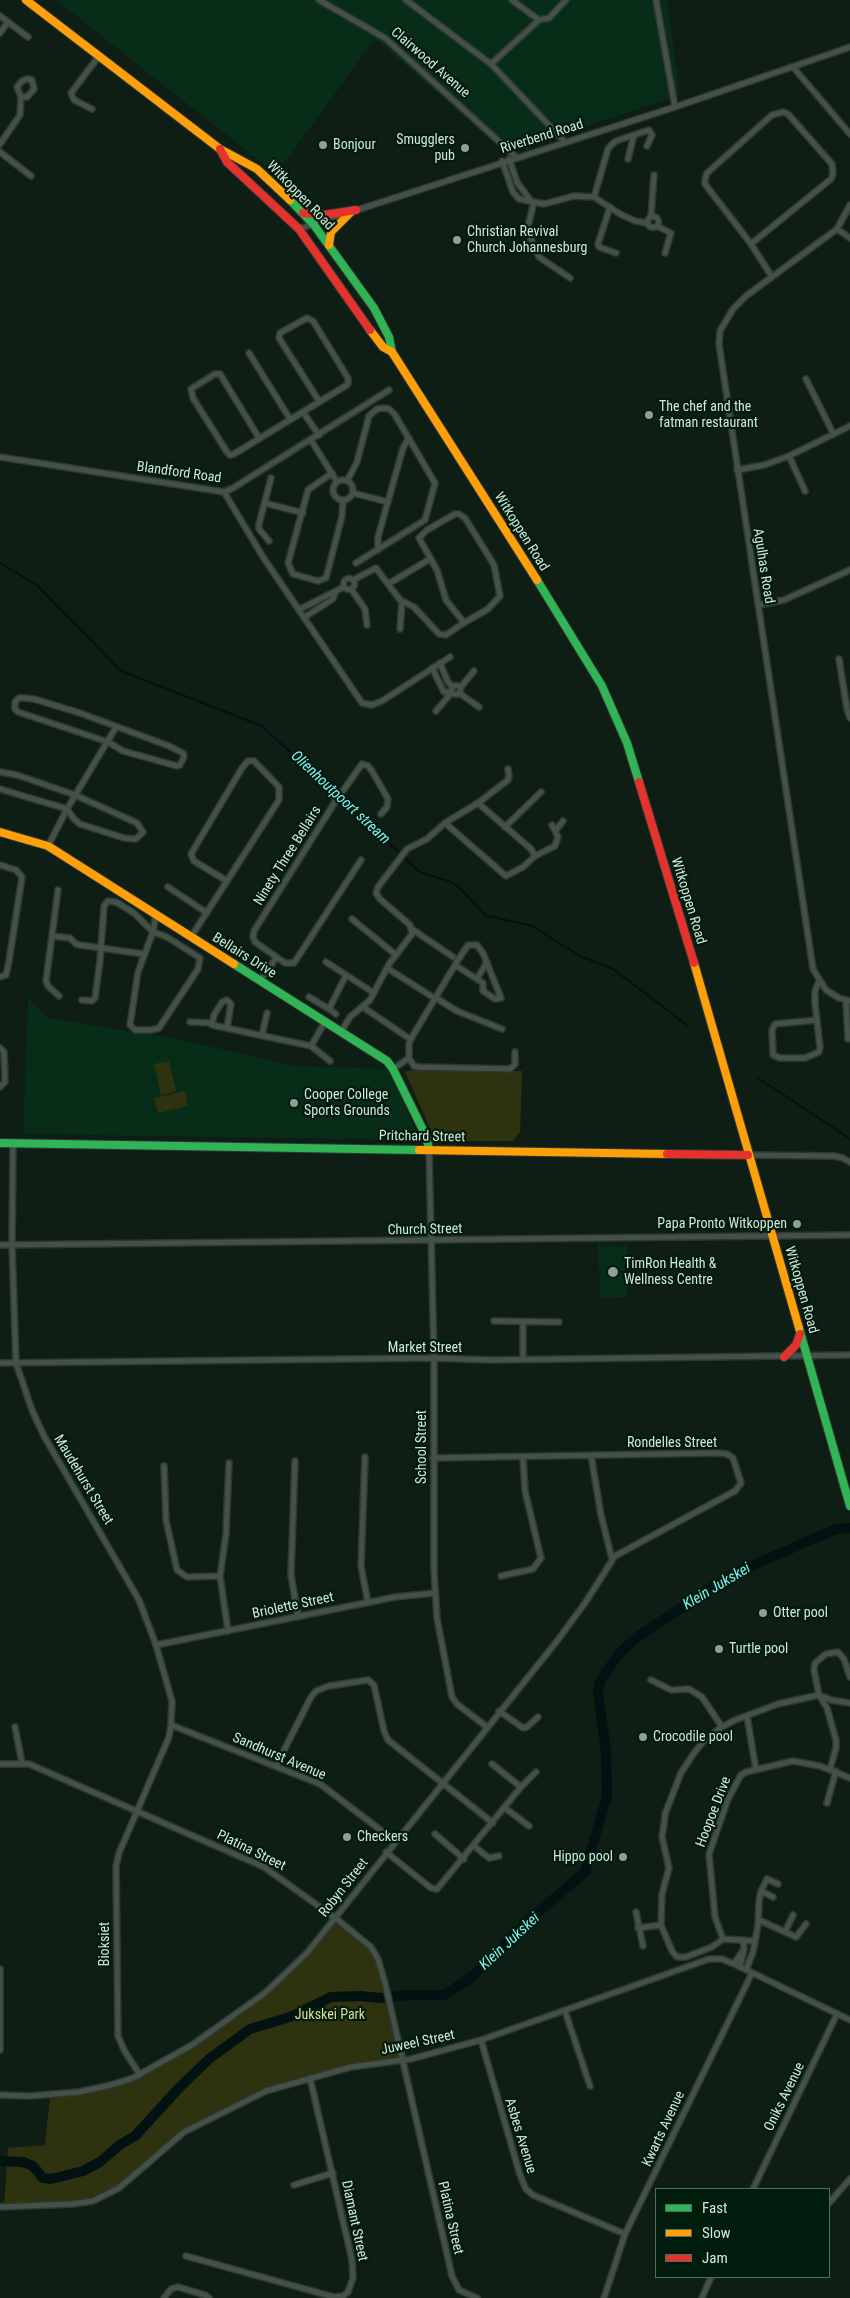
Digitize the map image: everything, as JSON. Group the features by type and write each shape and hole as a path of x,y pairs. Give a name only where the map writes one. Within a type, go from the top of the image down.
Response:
{"main road":[{"name":"Witkoppen Road","path":"26,0 220,149 257,169 314,224 374,308 389,338 392,352 580,647 602,686 629,749 720,1051 748,1155 850,1506"},
{"name":"Witkoppen Road","path":"220,149 227,162 299,230 383,347 392,352"},
{"path":"303,213 324,215 354,211"},
{"path":"330,245 331,232 354,211"},
{"name":"Bellairs Drive","path":"0,832 48,846 387,1061 393,1069 426,1136 429,1149"},
{"name":"Pritchard Street","path":"0,1143 748,1155"},
{"path":"784,1357 796,1345 800,1333"}],"street":[{"name":"Clairwood Avenue","path":"320,0 385,38 516,157"},
{"path":"406,0 491,64 565,142"},
{"path":"512,0 538,20"},
{"path":"491,64 538,20 549,18 566,0"},
{"path":"656,0 675,107"},
{"path":"0,16 28,37"},
{"path":"0,33 8,22"},
{"name":"Riverbend Road","path":"299,230 516,157 793,68 850,47"},
{"path":"92,109 74,100 71,93 99,56"},
{"path":"793,68 850,134"},
{"path":"0,144 20,115 21,97"},
{"path":"751,244 831,179 834,174 832,164 788,114 783,112 772,115 705,177 705,184 751,244 772,277"},
{"path":"594,197 608,149 616,141 647,130 652,132 648,146"},
{"path":"628,159 634,135"},
{"path":"0,152 31,176"},
{"path":"510,159 517,182 532,201 527,230 540,257 570,278"},
{"path":"502,162 514,195 522,200 544,204 574,196 594,197 635,221 647,223 652,228 656,226 671,233 665,253"},
{"path":"647,223 651,216 654,175"},
{"name":"Agulhas Road","path":"820,983 812,969 719,353 719,335 733,309 772,277 838,229 850,205"},
{"path":"610,207 598,244 599,247 616,253"},
{"path":"651,216 658,218 659,222 656,226"},
{"path":"838,229 850,238"},
{"path":"259,438 220,374 215,374 191,388 193,398 228,454 234,454 290,420 347,384 349,381 313,321 305,319 280,333 279,338 320,401"},
{"path":"249,353 290,420"},
{"path":"806,379 832,433"},
{"name":"Blandford Road","path":"0,457 224,492 311,440 389,390"},
{"path":"347,481 357,462 369,416 378,409 383,408 391,410 433,477 435,487 425,520 356,563"},
{"path":"302,412 319,435"},
{"path":"737,470 764,465 789,456 832,433 850,426"},
{"path":"378,550 377,539 403,448 409,438"},
{"path":"311,440 337,482"},
{"path":"789,456 805,491"},
{"path":"332,472 309,488 288,566 296,575 321,581 327,574 342,516 342,500"},
{"path":"269,541 259,527 271,478"},
{"path":"347,481 352,485 353,493 350,498 342,500 333,494 333,487 337,482 347,481"},
{"path":"224,492 263,557 362,703 376,704 450,657"},
{"path":"353,493 388,502"},
{"path":"265,503 303,513"},
{"path":"300,609 324,596 335,593 344,587 345,580 350,578 353,580 374,568 378,570 402,602 414,607 441,635 446,635 488,609 500,598 494,565 465,518 460,514 455,514 420,537 420,542 437,570 445,598 461,618 462,624"},
{"path":"388,584 430,559"},
{"path":"758,605 782,601 850,570"},
{"path":"351,589 354,585 353,580"},
{"path":"344,587 351,589 366,609 367,625"},
{"path":"305,617 333,599 335,593"},
{"path":"400,629 402,602"},
{"path":"839,659 850,718"},
{"path":"440,663 456,695 474,671"},
{"path":"432,668 444,692 453,690"},
{"path":"436,711 453,690"},
{"path":"460,691 479,708"},
{"path":"34,699 80,713 169,746 183,753 184,758 180,766 175,766 123,751 108,742 23,714 15,709 16,700 34,699"},
{"path":"48,846 75,795 116,727"},
{"path":"191,937 207,913 280,797 280,790 275,781 254,761 248,761 242,768 191,854 194,861 227,881"},
{"name":"Ninety Three Bellairs","path":"276,958 255,942 253,937 254,931 358,767 365,764 372,771 388,798 387,807 381,814"},
{"path":"453,957 412,929 376,893 378,887 404,852 431,836 446,823 478,803 508,780 510,776 508,769"},
{"path":"0,772 17,775 75,795 137,823 142,828 142,835 136,840 129,840 88,827 74,819 67,809 0,789"},
{"path":"505,826 541,792"},
{"path":"478,803 531,849 535,856"},
{"path":"556,830 563,821"},
{"path":"446,823 504,876 523,867 535,856 555,846 558,836 552,825"},
{"path":"260,981 276,958 288,964 294,963 361,860"},
{"path":"0,865 17,870 22,877 9,961 6,974 0,977"},
{"path":"168,887 207,913"},
{"path":"58,890 46,983 59,996"},
{"path":"82,1000 92,1001 95,998 104,906 108,901 116,902 153,932 163,934 197,954 200,961 198,969 162,1025 157,1029 151,1030 132,1029 130,1025 133,997 143,954 153,932 156,915"},
{"path":"352,919 396,955"},
{"path":"340,1032 350,1018 363,1007 374,993 387,968 411,937 412,929"},
{"path":"52,936 70,938 76,944 143,954"},
{"path":"455,965 484,984 482,991 495,999 500,999 501,996 488,962 479,947 470,944 465,949 433,997 412,1037 409,1044 409,1058 414,1066 510,1069 515,1064 515,1052"},
{"path":"326,962 374,993"},
{"path":"477,979 488,962"},
{"path":"387,968 457,1011 502,1029"},
{"path":"329,1009 346,975"},
{"path":"817,1020 775,1024 772,1030 773,1055 780,1058 805,1058 819,1052 820,1047 815,991 820,983 833,994 848,1001 848,1039"},
{"path":"309,996 336,1014"},
{"path":"211,1023 222,1002 228,1000 231,1004 227,1028"},
{"path":"363,1007 407,1037"},
{"path":"262,1035 267,1013"},
{"path":"190,1022 211,1023 311,1046 330,1061"},
{"path":"311,1046 325,1022"},
{"path":"0,1048 4,1052 5,1082 0,1088"},
{"path":"393,1069 409,1058"},
{"name":"Maudehurst Street","path":"13,1144 12,1245 16,1363 32,1410 44,1436 134,1591 156,1645 170,1694 172,1724 166,1746 137,1811"},
{"name":"School Street","path":"429,1149 434,1358 435,1594 438,1629 452,1697 457,1704 487,1727"},
{"name":"Pritchard Street","path":"748,1155 843,1158 850,1162"},
{"name":"Church Street","path":"0,1245 850,1235"},
{"path":"494,1322 559,1322"},
{"path":"523,1322 524,1359"},
{"name":"Market Street","path":"0,1363 850,1355"},
{"name":"Rondelles Street","path":"433,1458 722,1454 733,1458 741,1480 740,1486 612,1559"},
{"path":"591,1455 601,1515 612,1559"},
{"path":"365,1457 361,1566 368,1602"},
{"path":"501,1576 532,1570 541,1558 524,1491 523,1457"},
{"path":"296,1461 291,1575 298,1617"},
{"path":"228,1631 220,1576 226,1534 229,1463"},
{"path":"164,1466 166,1520 177,1570 186,1577 220,1576"},
{"name":"Robyn Street","path":"0,2095 29,2096 84,2091 119,2083 140,2075 192,2045 265,1993 301,1959 335,1918 560,1636 585,1603 612,1559"},
{"name":"Briolette Street","path":"156,1645 400,1596 435,1594"},
{"path":"826,1804 833,1770 836,1740 827,1708 819,1695 814,1668 817,1660 826,1654 836,1652 844,1659 850,1677"},
{"path":"276,1766 316,1691 329,1686 366,1679 374,1685 386,1738 493,1823"},
{"path":"651,1680 671,1690 689,1689 705,1701 722,1727"},
{"path":"754,1941 722,1940 712,1947 686,1957 675,1956 661,1925 662,1894 668,1868 662,1837 665,1814 676,1785 688,1760 703,1742 722,1727 778,1704 819,1695 850,1703"},
{"path":"499,1711 524,1728 538,1717"},
{"path":"747,1716 756,1770"},
{"name":"Sandhurst Avenue","path":"172,1724 326,1788 395,1841"},
{"path":"15,1728 22,1763"},
{"name":"Hoopoe Drive","path":"722,1940 715,1917 709,1854 737,1780 742,1774 793,1761 833,1770 850,1778"},
{"name":"Platina Street","path":"0,1764 22,1763 56,1775 273,1871 371,1946 380,1963 385,1983 452,2276 460,2290 477,2298"},
{"path":"492,1764 521,1787"},
{"path":"386,1852 434,1890 439,1888 521,1787 536,1772"},
{"path":"505,1808 529,1826"},
{"name":"Bioksiet","path":"137,1811 116,1862 117,1988 119,2039 140,2075"},
{"path":"435,1834 464,1859"},
{"path":"474,1846 490,1858 498,1856"},
{"path":"743,1968 753,1952 759,1920 759,1901 766,1879 778,1884"},
{"path":"761,1892 773,1897"},
{"path":"636,1912 643,1946"},
{"path":"786,1932 793,1916"},
{"path":"759,1920 797,1937 806,1924"},
{"path":"638,1928 661,1925"},
{"path":"743,1940 743,1968"},
{"path":"734,1964 744,1949"},
{"name":"Juweel Street","path":"0,2207 84,2203 104,2197 119,2188 169,2143 195,2126 266,2091 356,2066 403,2060 481,2040 709,1959 722,1959 734,1964 850,2020"},
{"path":"0,1969 0,2050"},
{"name":"Kwarts Avenue","path":"604,2298 625,2234 752,1973"},
{"path":"565,2011 590,2086"},
{"name":"Oniks Avenue","path":"752,2188 837,2014"},
{"name":"Asbes Avenue","path":"481,2040 526,2190 533,2195 625,2234"},
{"name":"Diamant Street","path":"186,2256 334,2297 343,2296 351,2287 353,2266 310,2078"},
{"path":"294,2185 332,2173"},
{"path":"830,2201 850,2179"},
{"path":"702,2298 712,2278"},
{"path":"164,2298 170,2289 178,2287 209,2298"}],"shaded area":[{"path":"56,0 667,0 680,95 507,153 375,39 276,174"},
{"path":"28,999 48,1018 173,1038 296,1066 388,1069 418,1136 417,1140 23,1134"},
{"name":"TimRon Health & Wellness Centre","path":"598,1242 603,1247 623,1246 627,1243 627,1297 600,1298"}],"green space":[{"path":"169,1061 176,1091 161,1095 154,1064"},
{"path":"412,1070 522,1071 520,1132 513,1141 441,1141 434,1137 405,1072"},
{"path":"185,1091 188,1106 158,1113 154,1098"},
{"name":"Jukskei Park","path":"337,1919 376,1953 403,2061 310,2079 256,2096 203,2122 129,2180 87,2202 4,2207 8,2148 45,2145 50,2098 88,2094 139,2078 206,2039 267,1995 304,1960"}],"waterway":[{"name":"Olienhoutpoort stream","path":"0,563 37,585 121,671 262,726 420,872 451,882 460,888 485,915 532,926 580,956 613,969 687,1025"},
{"name":"Olienhoutpoort stream","path":"758,1078 850,1139"},
{"name":"Klein Jukskei","path":"0,2161 23,2162 33,2166 43,2178 51,2179 83,2171 100,2162 121,2144 135,2136 179,2088 209,2059 250,2029 290,2017 331,1997 360,1996 382,1998 409,1995 445,1995 473,1976 529,1920 585,1872 607,1795 606,1752 598,1692 600,1681 618,1655 637,1637 733,1574 836,1529 850,1528"}],"traffic: fast":[{"path":"290,200 314,225 374,308 389,337 392,352"},
{"path":"537,580 602,686 627,743 639,782"},
{"path":"234,964 387,1061 393,1069 426,1136 429,1149"},
{"path":"0,1143 419,1150"},
{"path":"799,1328 850,1506"}],"traffic: slow":[{"path":"26,0 220,149 257,169 290,200"},
{"path":"329,245 331,232 352,211"},
{"path":"370,330 383,347 392,352 537,580"},
{"path":"0,832 48,846 234,964"},
{"path":"694,963 799,1328"},
{"path":"419,1150 667,1154"}],"traffic: jam":[{"path":"220,149 227,162 299,229 370,330"},
{"path":"303,213 324,215 356,210"},
{"path":"639,782 694,963"},
{"path":"667,1154 748,1155"},
{"path":"784,1357 796,1345 800,1334"}],"place":[{"name":"Bonjour","path":"323,145"},
{"name":"Smugglers pub","path":"465,148"},
{"name":"Christian Revival Church Johannesburg","path":"457,240"},
{"name":"The chef and the fatman restaurant","path":"649,415"},
{"name":"Cooper College Sports Grounds","path":"294,1103"},
{"name":"Papa Pronto Witkoppen","path":"797,1224"},
{"name":"TimRon Health & Wellness Centre","path":"613,1272"},
{"name":"Otter pool","path":"763,1613"},
{"name":"Turtle pool","path":"719,1649"},
{"name":"Crocodile pool","path":"643,1737"},
{"name":"Checkers","path":"347,1837"},
{"name":"Hippo pool","path":"623,1857"}]}
